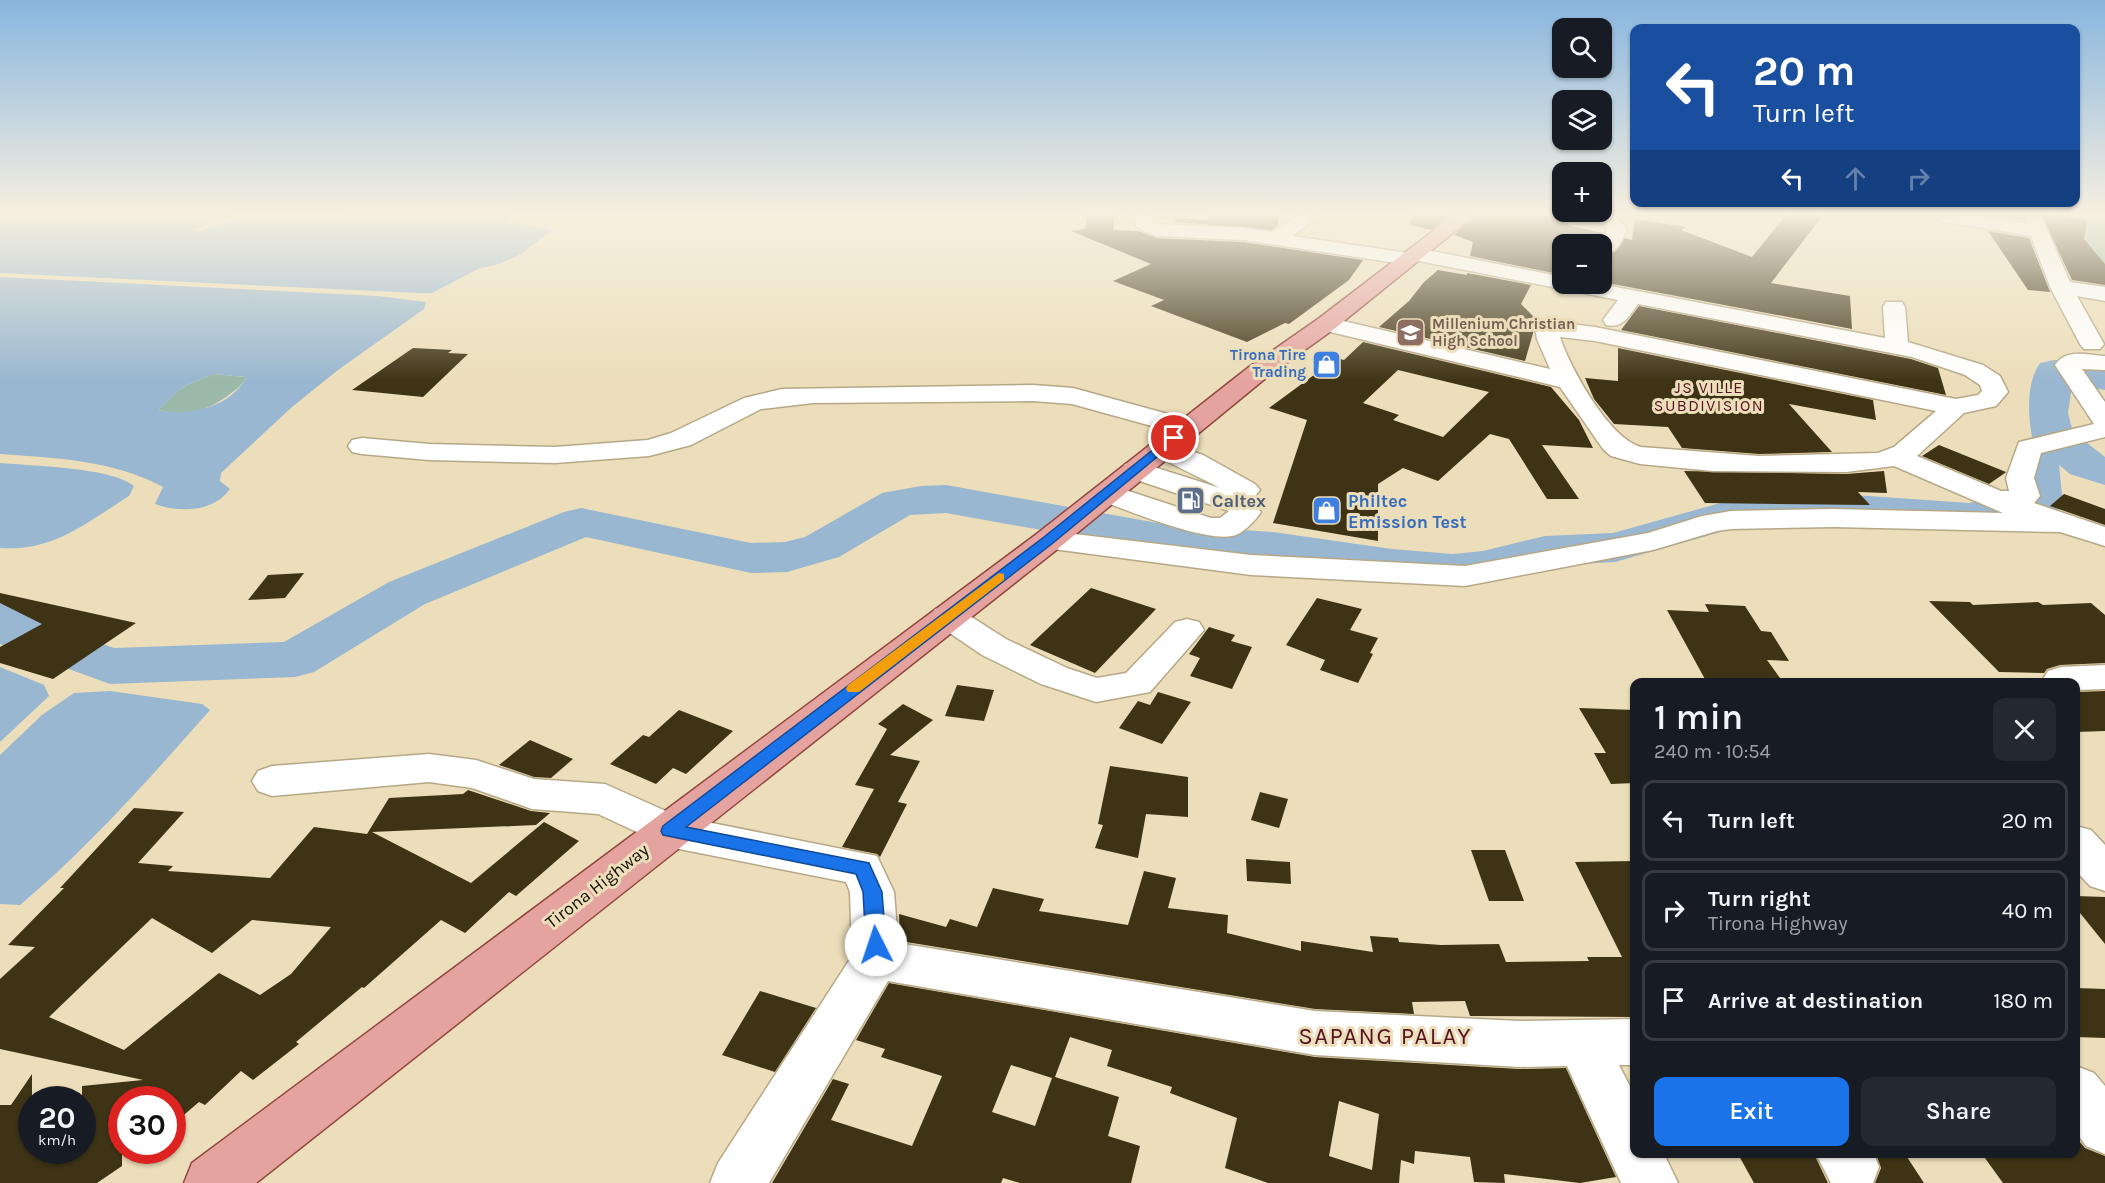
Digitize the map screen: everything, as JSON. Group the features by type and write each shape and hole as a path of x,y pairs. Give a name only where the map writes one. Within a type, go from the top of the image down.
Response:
{"main road":[{"name":"Tirona Highway","path":"212,1183 1078,516 1258,372 1397,270"}],"street":[{"path":"1491,270 1552,281"},
{"path":"2054,270 2061,288 2098,353 2071,361 2067,365 2105,421"},
{"path":"2061,288 2105,294"},
{"path":"1612,292 1948,359 1974,370 1991,381 1995,392 1987,401 1956,407 1618,338 1546,328 1548,338 1568,381 1611,444 1640,457 1676,462 1834,464 1896,457 2001,502 2105,537"},
{"path":"1614,320 1633,296"},
{"path":"1894,307 1897,347"},
{"path":"1326,324 1568,381"},
{"path":"362,446 429,452 555,454 649,448 681,439 753,403 813,394 1033,393 1073,396 1188,428"},
{"path":"1896,457 1956,407"},
{"path":"2001,502 2019,500 2025,496 2020,478 2029,448 2105,429"},
{"path":"1161,449 1192,461 1264,499"},
{"path":"1078,516 1227,528 1245,512 1244,508 1237,503 1135,470"},
{"path":"1078,516 1251,565 1465,576 1644,543 1713,522 1731,520 2051,519"},
{"path":"946,616 994,647 1054,676 1096,690 1137,683 1187,630"},
{"path":"2076,678 2105,676"},
{"path":"272,781 429,768 476,774 532,794 605,800 669,831 862,868 872,892 876,959 738,1183"},
{"path":"2080,846 2105,874"},
{"path":"876,959 1315,1033 1519,1044 1583,1045 1630,1042"},
{"path":"1583,1045 1630,1143"},
{"path":"2080,1095 2105,1128"},
{"path":"1638,1158 1650,1183"}],"green space":[{"path":"2099,270 2105,270 2105,279"},
{"path":"213,374 246,377 240,386 226,397 201,410 177,413 158,410 183,387"}],"water":[{"path":"0,270 476,270 432,293 0,273"},
{"path":"0,277 378,296 426,302 424,309 338,370 292,407 221,473 220,481 230,489 223,497 206,506 175,509 155,504 163,487 124,471 63,459 0,454","holes":["213,374 246,377 231,396 208,407 182,412 158,410 183,387"]},
{"path":"0,463 90,471 123,480 134,486 129,496 68,534 36,545 0,548"},
{"path":"0,667 44,685 49,696 0,742"},
{"path":"110,691 202,704 210,710 119,811 71,859 20,905 0,904 0,755 42,715 74,693"}],"building":[{"path":"1137,270 1356,270 1349,280 1289,324 1285,323 1247,342 1151,306 1164,300 1113,281"},
{"path":"1439,270 1531,285 1521,304 1536,319 1525,361 1379,327 1409,301 1424,282"},
{"path":"1612,270 1781,270 1771,283 1850,296 1852,329 1612,284"},
{"path":"2015,270 2042,270 2050,292 2028,290"},
{"path":"2067,270 2105,270 2105,285 2072,280"},
{"path":"1639,306 1911,359 1938,368 1946,395 1621,330"},
{"path":"1363,342 1551,387 1579,420 1593,448 1542,445 1579,499 1547,499 1509,439 1490,434 1438,481 1403,468 1378,484 1378,541 1273,523 1307,420 1269,408 1337,358 1344,360","holes":["1398,370 1489,392 1443,437 1393,420 1399,415 1363,403"]},
{"path":"413,348 452,350 448,353 468,354 423,397 352,390"},
{"path":"1618,348 1873,400 1876,420 1789,404 1832,452 1759,454 1682,448 1668,427 1614,424 1594,399 1585,378 1618,381"},
{"path":"1939,445 2006,472 1989,484 1922,456"},
{"path":"1684,471 1846,474 1884,471 1887,493 1858,492 1870,505 1705,503"},
{"path":"2064,494 2105,509 2105,525 2050,506"},
{"path":"304,573 285,598 248,600 268,575"},
{"path":"1091,588 1156,609 1095,673 1030,645"},
{"path":"0,593 136,623 53,679 0,663 0,647 42,624 0,603"},
{"path":"1317,598 1362,609 1350,630 1378,638 1370,653 1373,654 1358,683 1320,670 1325,660 1286,645"},
{"path":"1929,601 1970,602 1973,605 2038,602 2043,605 2091,603 2105,615 2105,663 2060,665 2047,669 2044,673 1999,672"},
{"path":"1705,604 1745,606 1761,631 1771,632 1789,661 1767,660 1780,678 1704,678 1667,610 1709,612"},
{"path":"1209,627 1235,635 1231,641 1252,647 1232,689 1190,676 1200,658 1189,654"},
{"path":"957,685 994,690 984,721 945,716"},
{"path":"2105,691 2105,731 2080,732 2080,692"},
{"path":"1158,692 1191,702 1162,744 1119,728 1138,701 1150,705"},
{"path":"903,704 933,720 890,755 920,761 898,802 907,804 880,857 877,854 842,847 874,789 855,785 887,729 878,724"},
{"path":"1579,708 1630,710 1630,783 1611,784 1594,753 1606,753"},
{"path":"679,710 733,731 686,774 673,768 656,784 610,764 643,735 649,737"},
{"path":"530,740 573,759 551,778 534,777 499,765"},
{"path":"1110,766 1188,777 1188,817 1146,814 1138,858 1095,848 1103,825 1098,824"},
{"path":"468,790 531,811 550,813 536,825 372,832 471,883 544,822 579,841 516,896 509,892 465,933 441,920 364,988 362,987 296,1042 299,1044 253,1080 241,1071 205,1105 199,1102 186,1113 186,1086 108,1086 108,1164 122,1164 122,1166 97,1183 0,1183 0,1105 11,1105 18,1095 18,1164 96,1164 96,1086 82,1086 143,1080 0,1049 0,979 35,947 8,945 64,888 60,888 134,808 184,812 138,863 173,866 168,871 270,878 314,827 367,834 389,798 463,794","holes":["152,918 212,953 252,920 331,927 291,974 260,995 219,973 124,1050 49,1017"]},
{"path":"1260,792 1288,799 1279,828 1251,820"},
{"path":"1471,850 1505,850 1524,901 1489,901"},
{"path":"1246,859 1290,862 1291,884 1247,881"},
{"path":"1630,861 1630,1017 1470,1016 1465,1001 1412,1002 1414,1014 1315,1009 900,941 899,914 946,927 950,919 977,927 993,888 1044,899 1039,911 1128,925 1144,871 1176,878 1168,908 1228,915 1227,933 1301,951 1301,941 1373,952 1370,936 1398,938 1399,942 1441,945 1499,944 1506,962 1589,961 1587,957 1622,957 1575,862"},
{"path":"2080,896 2105,897 2105,944 2080,913"},
{"path":"889,983 1315,1057 1519,1069 1566,1068 1616,1177 1580,1183 1504,1174 1505,1183 1474,1182 1470,1157 1415,1151 1414,1164 1401,1160 1399,1183 1268,1183 1225,1168 1237,1118 1170,1093 1172,1087 1107,1066 1112,1050 1070,1037 1055,1077 1119,1097 1108,1136 1140,1146 1131,1183 1020,1183 1003,1178 1001,1183 772,1183 833,1079 849,1084 831,1120 912,1146 942,1076 881,1057 885,1049 856,1040","holes":["1011,1065 1052,1078 1035,1126 992,1112","1339,1101 1379,1114 1372,1170 1329,1156"]},
{"path":"2080,988 2105,989 2105,1038 2080,1037"},
{"path":"760,991 816,1008 775,1072 722,1055"},
{"path":"32,1074 32,1086 24,1086"},
{"path":"2080,1142 2085,1148 2105,1156 2105,1183 2003,1183 1985,1158 2080,1158"},
{"path":"1740,1158 1816,1158 1828,1183 1754,1183"},
{"path":"1877,1158 1908,1158 1924,1183 1875,1183 1881,1168"}],"waterway":[{"path":"2053,437 2048,413 2054,371 2105,378"},
{"path":"0,617 18,632 110,666 295,659 407,593 581,522 647,534 751,558 787,557 822,547 898,503 946,499 1169,539 1273,547 1392,564 1453,569 1483,566 1545,551 1615,547 1749,509 1826,507 1969,517 2040,504 2037,463 2053,437"},
{"path":"2053,437 2085,465 2105,472"}],"slow traffic":[{"path":"853,689 999,577"}],"place":[{"name":"Millenium Christian High School","path":"1411,333"},
{"name":"Tirona Tire Trading","path":"1327,364"},
{"name":"Caltex","path":"1191,501"},
{"name":"Philtec Emission Test","path":"1327,511"}],"district":[{"name":"JS VILLE SUBDIVISION","path":"1709,396"},
{"name":"SAPANG PALAY","path":"1385,1036"}],"route":[{"path":"876,945 872,892 869,880 862,868 669,831 946,616 1049,540 1174,438"}]}
